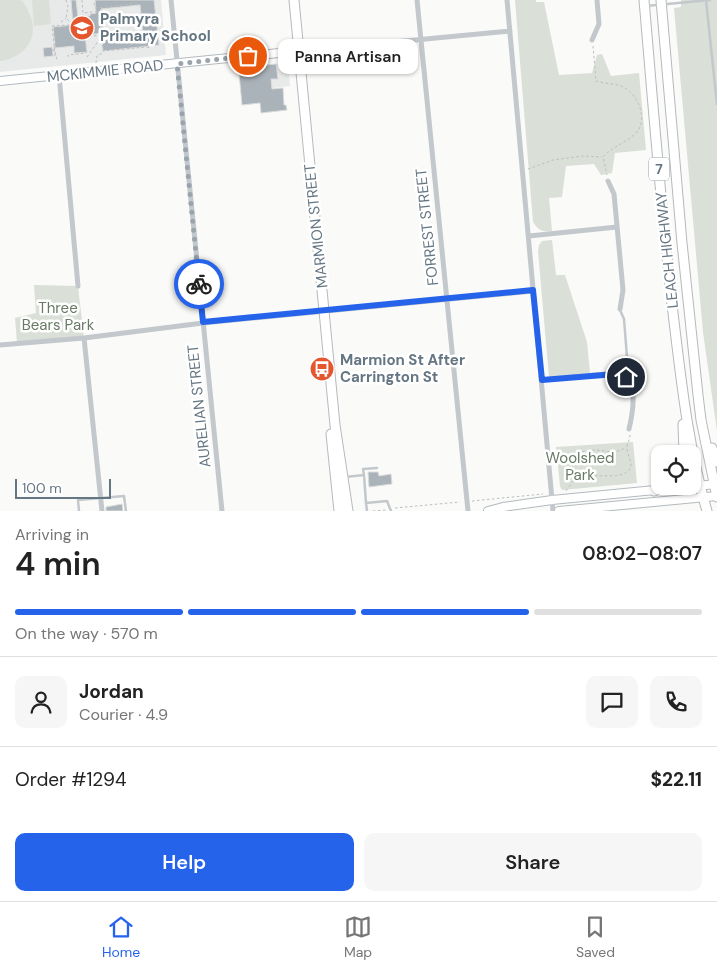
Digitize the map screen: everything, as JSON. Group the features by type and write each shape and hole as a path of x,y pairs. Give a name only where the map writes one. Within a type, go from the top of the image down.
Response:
{"main road":[{"name":"MARMION STREET","path":"288,0 296,52 335,425 348,511"},
{"name":"MARMION STREET","path":"294,0 298,41 296,52 300,64 339,511"},
{"name":"LEACH HIGHWAY","path":"661,2 682,243 698,395 717,496"},
{"name":"LEACH HIGHWAY","path":"644,3 670,281 681,381 692,445"},
{"name":"MCKIMMIE ROAD","path":"0,82 296,52"},
{"path":"681,381 684,445"},
{"path":"698,395 714,457 717,462"},
{"path":"701,486 716,484"},
{"path":"488,511 552,497 651,491"},
{"name":"LEACH HIGHWAY","path":"701,492 703,497"},
{"path":"559,511 717,496"},
{"name":"7","path":"703,497 707,511"}],"street":[{"name":"AURELIAN STREET","path":"171,0 222,511"},
{"name":"FORREST STREET","path":"417,0 468,511"},
{"path":"507,0 553,511"},
{"path":"592,40 599,24 597,0"},
{"path":"298,41 310,48 320,49 510,31"},
{"path":"300,64 308,54 320,49"},
{"path":"59,75 78,286"},
{"path":"608,181 614,194 622,290 620,309"},
{"path":"529,236 617,227"},
{"path":"0,345 84,338 203,322 533,290"},
{"path":"84,338 102,511"},
{"path":"542,380 616,374 626,377 630,382 632,391 629,429"},
{"path":"593,496 594,509"}],"lane":[{"path":"706,0 717,104"},
{"path":"644,3 710,0"},
{"path":"620,309 624,319 626,340 628,370 626,377"},
{"path":"367,511 363,469 377,468"},
{"path":"343,477 364,475"},
{"path":"79,511 78,500 124,496 126,511"},
{"path":"366,502 387,501 391,510"}],"path":[{"path":"66,0 68,7 66,18 70,25 69,32"},
{"path":"69,59 68,55 86,53 82,21 82,0"},
{"path":"94,3 95,9 139,3"},
{"path":"83,12 102,11"},
{"path":"61,22 66,18"},
{"path":"53,55 56,46 54,28 82,21"},
{"path":"70,25 83,25"},
{"path":"84,37 102,36"},
{"path":"96,63 96,58 103,54 102,36"},
{"path":"86,57 102,36"},
{"path":"592,40 595,53 596,81 623,87 632,95 642,115 641,125 636,133 609,150 603,157"},
{"path":"54,48 57,60"},
{"path":"103,51 150,48"},
{"path":"523,171 553,160 582,156 603,157"},
{"path":"603,157 608,181"},
{"path":"565,491 573,481 581,476 595,474 621,476 628,472 631,465 627,447 630,438 629,429"},
{"path":"573,481 572,458 580,452 591,449 613,452 622,451 627,447"},
{"path":"622,451 628,456"},
{"path":"373,511 467,502 552,497 565,491 575,490"}],"shaded area":[{"name":"Palmyra Primary School","path":"0,0 161,0 166,55 0,72"},
{"path":"288,64 290,86 256,90 254,66"}],"green space":[{"path":"0,0 20,0 23,2 32,22 33,30 28,45 23,51 16,56 0,61"},
{"path":"32,0 49,0 51,24 34,26"},
{"path":"515,0 544,2 559,75 592,73 597,55 602,54 611,76 639,73 646,150 615,153 612,173 601,175 594,164 566,166 562,197 549,198 552,231 541,230 533,222"},
{"path":"681,0 717,0 717,431 703,332 674,8 681,7"},
{"path":"552,240 556,275 565,275 587,342 590,373 549,377 538,251 542,241"},
{"name":"Three Bears Park","path":"34,285 78,286 84,338 17,343 15,318 36,313"},
{"name":"Woolshed Park","path":"633,442 637,483 562,490 556,447"}],"building":[{"path":"71,0 76,0 78,17 90,16 90,14 96,13 95,0 154,0 159,45 103,51 102,40 143,35 140,5 101,9 104,33 85,35 87,52 74,53 74,46 55,48 53,27 73,25"},
{"path":"52,47 53,56 44,57 43,48"},
{"path":"276,64 278,79 271,79 272,89 283,88 284,105 286,105 287,110 261,113 260,103 242,105 239,73 258,71 258,66"},
{"path":"368,472 378,472 379,476 391,474 392,484 369,487"},
{"path":"122,504 123,511 106,511 106,507"}],"way so far":[{"path":"199,284 177,64 248,56"}],"place":[{"name":"Palmyra Primary School","path":"82,28"},
{"name":"Panna Artisan","path":"248,56"},
{"name":"Marmion St After Carrington St","path":"322,369"}],"route":[{"path":"199,284 203,322 533,290 542,380 616,374 626,377"}]}
